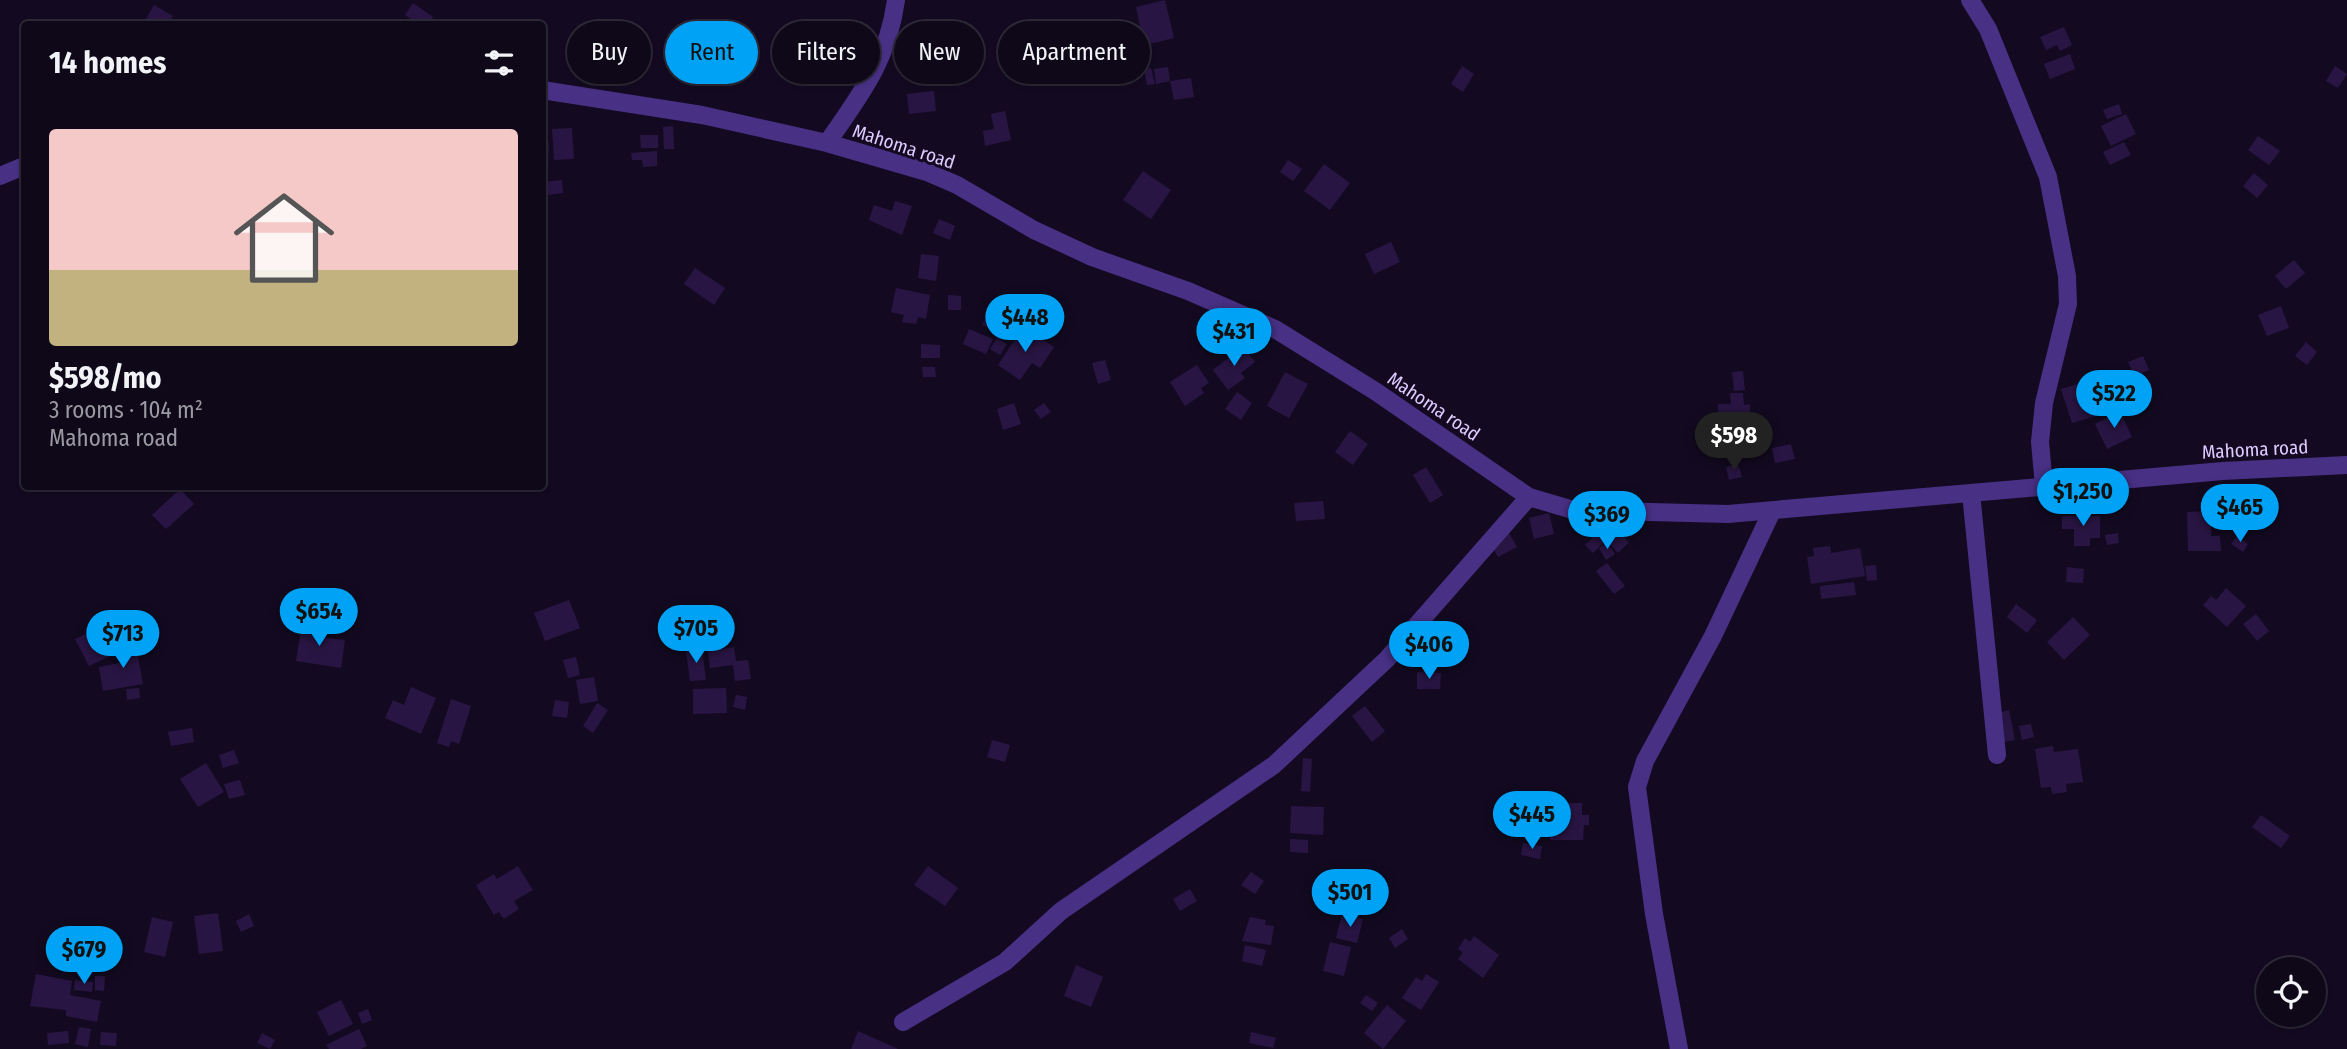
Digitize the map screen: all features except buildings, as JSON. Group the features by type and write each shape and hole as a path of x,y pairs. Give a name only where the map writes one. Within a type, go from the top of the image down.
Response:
{"street":[{"path":"827,143 876,73 892,31 896,0"},
{"path":"1970,0 1987,29 2048,177 2067,275 2068,304 2044,403 2040,442 2043,486"},
{"name":"Mahoma road","path":"546,91 702,115 827,143 927,172 957,185 1034,230 1091,257 1188,291 1275,328 1375,391 1529,497 1573,510 1727,514 2043,486 2347,465"},
{"path":"1971,494 1997,755"},
{"path":"903,1022 1005,962 1061,911 1274,765 1387,659 1529,497"},
{"path":"1679,1049 1654,914 1638,813 1637,787 1645,761 1713,636 1772,511"}]}
